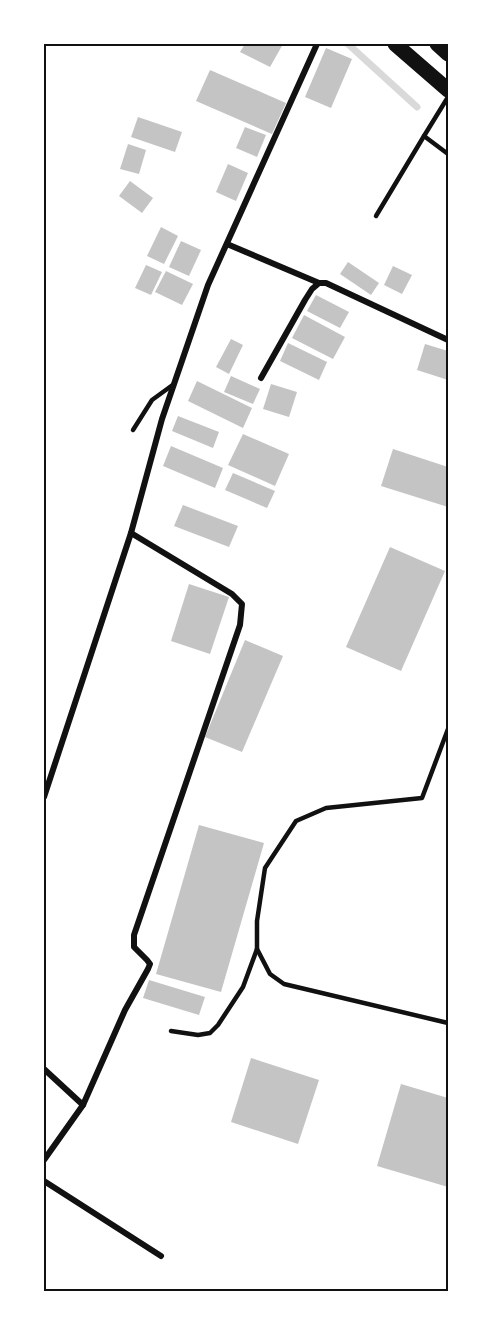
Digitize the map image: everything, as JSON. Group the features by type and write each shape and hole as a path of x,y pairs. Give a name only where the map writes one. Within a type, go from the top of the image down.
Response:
{"highway":[{"path":"395,44 448,90"},
{"path":"437,44 448,54"}],"street":[{"path":"44,797 131,533 162,419 208,285 317,44"},
{"path":"227,244 319,283 326,283 448,340"},
{"path":"261,378 305,300 319,283"},
{"path":"44,1160 83,1105 125,1010 150,964 134,947 134,935 242,614 242,604 232,594 131,533"},
{"path":"44,1069 83,1105"},
{"path":"44,1181 161,1256"}],"lane":[{"path":"376,216 448,97"},
{"path":"424,136 448,154"},
{"path":"133,430 152,400 176,383"},
{"path":"171,1031 198,1035 210,1033 218,1025 243,987 257,949 257,921 265,868 296,821 326,807 422,798 448,729"},
{"path":"257,949 270,974 285,984 448,1023"}],"building":[{"path":"245,44 283,44 270,67 240,52"},
{"path":"326,48 352,59 331,108 305,97"},
{"path":"210,70 286,103 272,134 196,101"},
{"path":"138,117 182,132 175,152 131,137"},
{"path":"245,127 266,135 257,157 236,148"},
{"path":"128,144 146,150 139,174 120,169"},
{"path":"228,164 248,173 236,201 216,192"},
{"path":"130,181 153,198 142,213 119,196"},
{"path":"161,227 178,236 164,264 147,256"},
{"path":"181,241 201,250 189,276 169,267"},
{"path":"348,262 379,283 371,295 340,274"},
{"path":"146,265 162,272 151,295 135,288"},
{"path":"393,266 412,275 402,294 384,285"},
{"path":"166,271 193,284 182,305 155,292"},
{"path":"316,295 349,312 340,328 307,311"},
{"path":"304,315 345,337 333,359 292,338"},
{"path":"231,339 243,345 229,374 216,367"},
{"path":"288,343 327,362 319,380 280,361"},
{"path":"425,344 448,351 448,380 417,370"},
{"path":"231,376 260,389 253,404 224,392"},
{"path":"197,381 252,408 243,428 188,401"},
{"path":"271,384 297,392 289,417 263,409"},
{"path":"178,416 219,432 213,448 172,431"},
{"path":"243,434 289,454 275,486 228,465"},
{"path":"171,446 223,468 215,488 163,466"},
{"path":"393,449 448,467 448,507 381,486"},
{"path":"233,473 275,491 267,508 225,490"},
{"path":"183,505 238,526 229,547 174,526"},
{"path":"390,547 445,571 401,671 346,647"},
{"path":"189,584 229,597 210,654 171,641"},
{"path":"245,640 283,656 242,752 205,737"},
{"path":"199,825 264,843 221,992 156,974"},
{"path":"149,980 205,997 199,1015 143,998"},
{"path":"251,1058 319,1080 298,1144 231,1122"},
{"path":"401,1084 448,1098 448,1187 377,1166"}],"waterway":[{"path":"348,44 417,107"}]}
